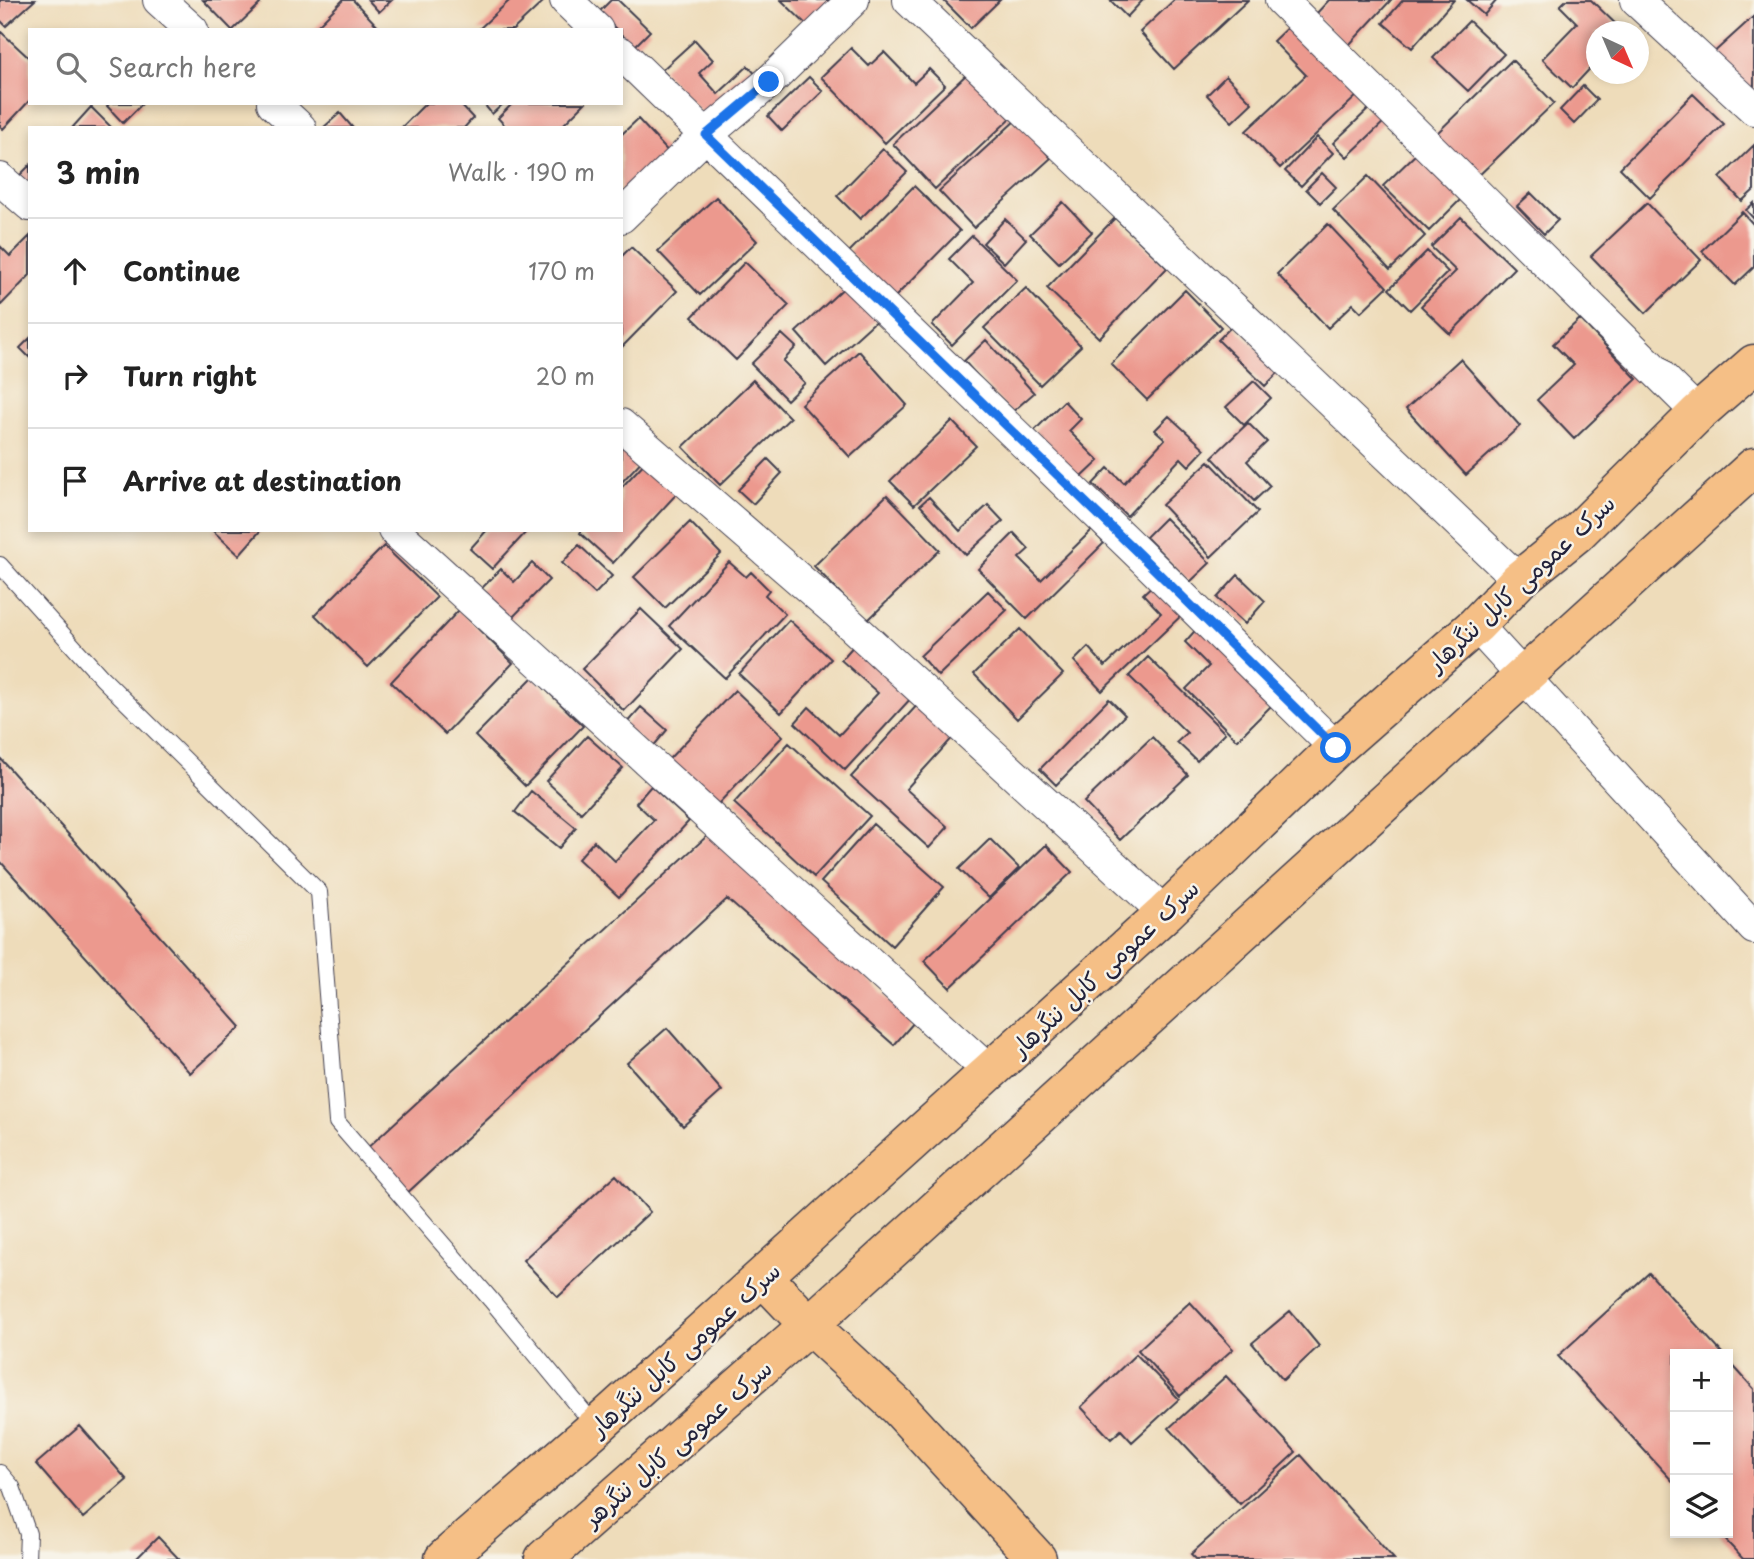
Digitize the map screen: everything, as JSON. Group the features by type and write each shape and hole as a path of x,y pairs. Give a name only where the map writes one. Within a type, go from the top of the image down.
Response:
{"highway":[{"name":"سرک عمومی کابل ننگرهار","path":"444,1559 596,1427 1165,913 1336,748 1476,625 1520,580 1577,533 1698,413 1754,364"},
{"path":"809,1325 1754,467"},
{"path":"763,1277 809,1325 898,1407 1037,1559"},
{"name":"سرک عمومی کابل ننگرهر","path":"544,1559 809,1325"}],"street":[{"path":"159,0 190,28"},
{"path":"566,0 595,28"},
{"path":"623,214 706,135 769,82 853,0"},
{"path":"909,0 1520,580"},
{"path":"1281,0 1698,413"},
{"path":"1636,0 1754,109"},
{"path":"623,55 1336,748"},
{"path":"275,105 298,126"},
{"path":"0,179 28,203"},
{"path":"623,427 838,613 1165,913"},
{"path":"396,532 990,1072"},
{"path":"1476,625 1754,928"}],"lane":[{"path":"0,565 102,678 319,892 337,1122 491,1300 596,1427"},
{"path":"0,1473 12,1487 28,1534 27,1559"}],"building":[{"path":"0,0 35,0 6,26 0,20"},
{"path":"203,0 255,0 260,4 235,28 230,28"},
{"path":"343,0 353,0 379,28 315,28"},
{"path":"368,0 392,0 379,12"},
{"path":"510,0 545,0 515,28 480,28"},
{"path":"611,0 618,0 650,31 634,47 623,36 623,28 615,28 599,12"},
{"path":"781,0 842,0 813,31"},
{"path":"943,0 1000,0 971,28"},
{"path":"1110,0 1143,0 1127,17"},
{"path":"1174,0 1248,0 1174,69 1140,32"},
{"path":"1329,0 1391,0 1348,46 1315,15"},
{"path":"1403,0 1454,0 1412,48 1383,23"},
{"path":"1467,0 1497,0 1484,15"},
{"path":"1566,0 1591,0 1613,21 1586,21 1586,73 1572,88 1542,59 1577,23 1560,6"},
{"path":"1754,16 1754,92 1710,56"},
{"path":"1469,21 1504,54 1468,91 1433,58"},
{"path":"1293,22 1360,93 1280,168 1246,131 1306,75 1273,41"},
{"path":"0,31 28,57 28,102 3,129 0,126"},
{"path":"695,40 713,60 699,73 718,94 748,66 760,79 711,123 662,70"},
{"path":"851,48 869,66 884,52 914,83 929,69 945,85 885,143 821,77"},
{"path":"1512,60 1554,103 1474,180 1433,137"},
{"path":"968,73 1011,118 935,189 893,144"},
{"path":"1226,76 1252,103 1232,122 1207,95"},
{"path":"809,77 823,91 782,131 768,116"},
{"path":"1583,86 1597,100 1574,124 1560,110"},
{"path":"1693,94 1724,124 1650,198 1620,168"},
{"path":"108,105 141,105 123,123"},
{"path":"424,105 461,105 473,118 466,126 403,126"},
{"path":"485,105 502,105 492,114"},
{"path":"511,105 583,105 562,126 505,126 498,118"},
{"path":"1373,105 1387,119 1347,157 1333,143"},
{"path":"91,107 110,126 74,126"},
{"path":"340,113 351,126 325,126"},
{"path":"638,119 674,158 623,205 623,133"},
{"path":"1016,120 1051,158 974,228 939,191"},
{"path":"1317,137 1333,153 1301,186 1285,171"},
{"path":"1754,145 1754,190 1742,201 1720,178"},
{"path":"883,149 907,172 860,219 837,196"},
{"path":"1418,152 1463,197 1429,231 1383,186"},
{"path":"28,167 28,184 19,176"},
{"path":"1322,173 1336,187 1320,203 1306,189"},
{"path":"1368,176 1425,236 1390,270 1333,210"},
{"path":"914,186 960,231 895,297 849,252"},
{"path":"1531,193 1558,220 1544,234 1517,206"},
{"path":"716,197 757,241 700,295 658,251"},
{"path":"1063,202 1092,232 1059,263 1030,234"},
{"path":"1647,203 1701,260 1646,313 1591,256"},
{"path":"1754,203 1754,219 1746,210"},
{"path":"1742,212 1754,225 1754,267 1735,285 1702,251"},
{"path":"1461,217 1514,268 1450,334 1421,306 1456,271 1431,247"},
{"path":"1115,218 1167,268 1099,338 1047,288"},
{"path":"1005,219 1026,239 1004,263 983,243"},
{"path":"1328,224 1387,287 1361,312 1353,304 1328,328 1277,274"},
{"path":"972,236 1017,280 952,345 932,325 973,283 949,259"},
{"path":"28,238 28,277 0,306 0,246 10,256"},
{"path":"631,247 677,291 623,346 623,255"},
{"path":"1427,251 1448,272 1410,310 1389,289"},
{"path":"745,262 789,305 736,360 692,317"},
{"path":"849,283 880,317 826,366 796,332"},
{"path":"1026,288 1081,346 1040,385 984,328"},
{"path":"1185,290 1221,327 1147,400 1111,364"},
{"path":"1580,319 1637,379 1574,439 1537,400 1574,365 1553,344"},
{"path":"1233,325 1280,371 1265,386 1218,340"},
{"path":"782,334 796,347 783,361 805,383 787,400 751,364"},
{"path":"28,340 28,356 20,348"},
{"path":"986,340 1034,393 1011,413 964,361"},
{"path":"859,351 907,405 850,457 801,404"},
{"path":"1460,359 1520,426 1466,475 1406,409"},
{"path":"753,380 790,418 720,485 683,447"},
{"path":"1254,381 1271,398 1244,425 1226,407"},
{"path":"1064,401 1081,419 1069,431 1099,461 1081,478 1034,431"},
{"path":"1169,416 1205,449 1189,466 1181,458 1127,516 1093,484 1108,468 1124,483 1165,439 1155,430"},
{"path":"952,421 976,446 914,505 890,481"},
{"path":"1248,423 1267,442 1247,461 1270,486 1254,501 1212,457"},
{"path":"623,434 647,455 623,481"},
{"path":"649,458 682,488 613,563 580,533 623,532 623,486"},
{"path":"768,459 782,473 753,504 738,490"},
{"path":"1209,461 1258,512 1211,557 1162,505"},
{"path":"887,495 940,550 867,621 814,566"},
{"path":"929,497 960,531 988,505 1003,521 966,555 920,505"},
{"path":"1165,518 1210,563 1190,582 1146,537"},
{"path":"690,522 721,554 665,608 634,577"},
{"path":"1092,530 1104,543 1027,619 978,569 1014,533 1029,549 1019,558 1041,580"},
{"path":"214,532 259,532 239,555"},
{"path":"485,532 526,532 492,569 470,549"},
{"path":"579,545 612,576 595,594 562,563"},
{"path":"384,546 437,597 368,667 315,615"},
{"path":"729,562 746,577 751,572 769,590 765,595 785,614 725,678 669,626"},
{"path":"532,563 549,580 507,623 477,593 501,569 514,582"},
{"path":"1238,575 1265,601 1245,624 1217,598"},
{"path":"1155,583 1184,613 1102,691 1074,661 1088,647 1105,666 1161,613 1143,594"},
{"path":"988,591 1007,610 938,676 920,656"},
{"path":"641,609 683,649 624,711 582,669"},
{"path":"459,610 513,663 445,734 391,682"},
{"path":"789,620 831,659 781,713 739,674"},
{"path":"1200,625 1276,701 1237,740 1186,689 1209,666 1185,642"},
{"path":"1020,629 1063,674 1017,719 974,674"},
{"path":"856,643 913,696 845,770 795,723 809,707 839,735 878,693 841,660"},
{"path":"1148,657 1225,733 1197,761 1177,742 1187,733 1129,676"},
{"path":"533,677 583,726 525,786 475,736"},
{"path":"735,690 783,736 716,806 668,760"},
{"path":"1109,699 1125,715 1056,785 1040,769"},
{"path":"921,701 956,734 906,789 948,827 929,848 851,777"},
{"path":"641,707 667,730 651,749 624,726"},
{"path":"587,736 623,768 581,813 546,781"},
{"path":"1152,737 1188,775 1120,840 1084,802"},
{"path":"789,743 870,816 814,877 734,803"},
{"path":"0,758 241,1027 190,1073 0,861"},
{"path":"651,786 689,821 619,897 578,859 594,841 615,861 654,820 636,803"},
{"path":"531,791 576,828 559,848 515,812"},
{"path":"873,824 944,887 892,946 821,882"},
{"path":"708,835 915,1021 894,1045 727,899 405,1195 364,1151"},
{"path":"990,839 1019,868 989,898 959,869"},
{"path":"1046,845 1072,872 950,988 924,961"},
{"path":"667,1028 722,1091 683,1126 627,1063"},
{"path":"616,1175 650,1212 558,1297 523,1260"},
{"path":"1649,1273 1718,1349 1670,1349 1670,1479 1558,1356"},
{"path":"1190,1302 1233,1349 1180,1396 1138,1350"},
{"path":"1290,1311 1319,1346 1283,1380 1252,1343"},
{"path":"1136,1354 1179,1399 1132,1442 1121,1430 1111,1439 1081,1407"},
{"path":"1733,1366 1754,1389 1754,1559 1743,1559 1724,1538 1733,1538"},
{"path":"1226,1376 1296,1452 1240,1504 1169,1428"},
{"path":"80,1426 127,1480 83,1518 36,1464"},
{"path":"1301,1455 1394,1559 1196,1559 1191,1554"},
{"path":"158,1537 179,1559 136,1559"}],"route":[{"path":"769,82 706,135 1336,748"}]}
